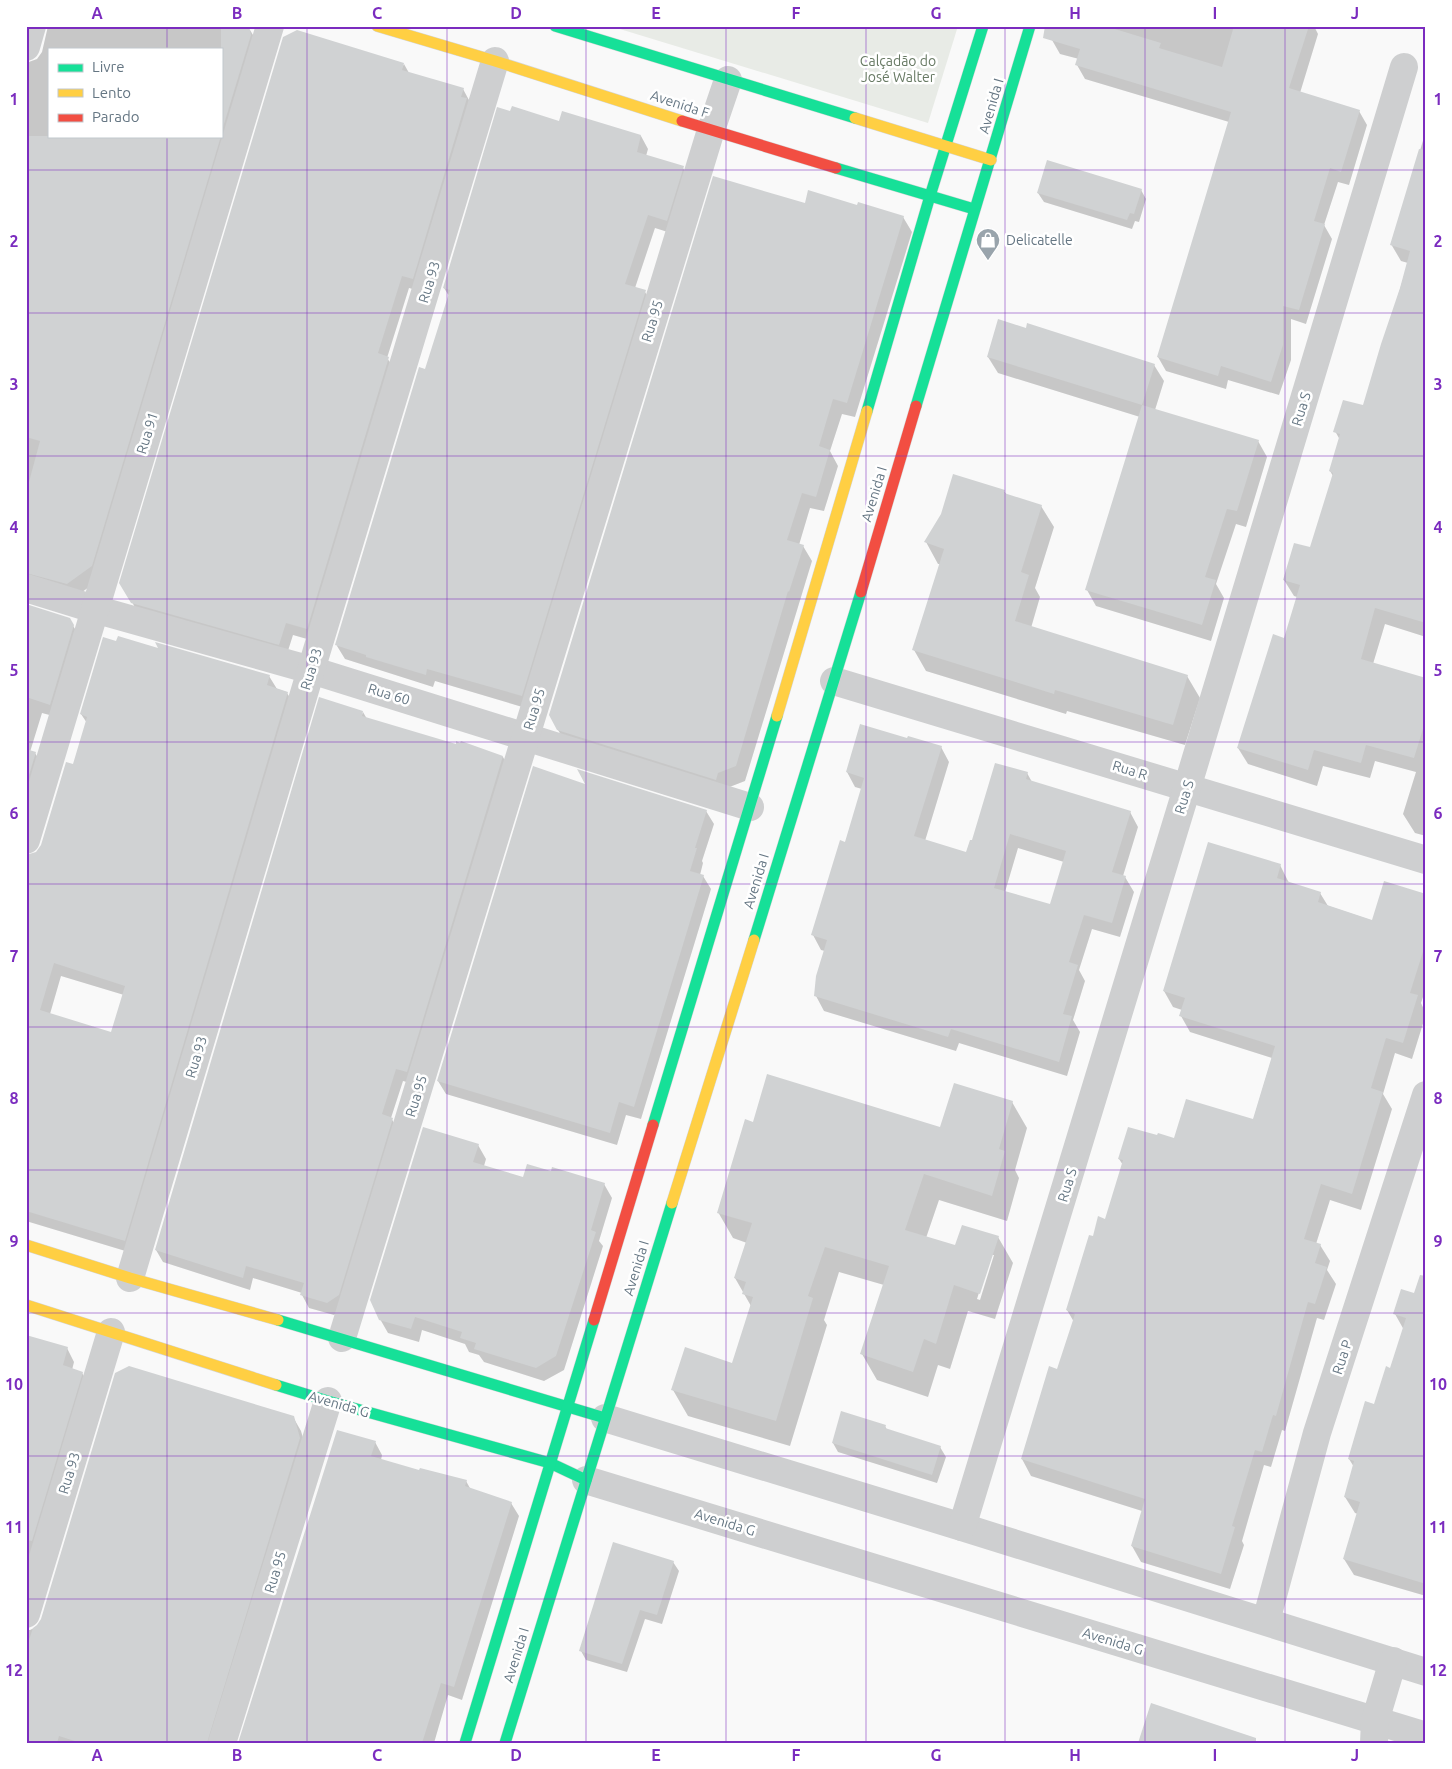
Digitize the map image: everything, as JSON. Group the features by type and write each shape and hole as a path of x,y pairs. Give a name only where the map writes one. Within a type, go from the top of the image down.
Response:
{"street":[{"path":"26,47 32,26"},
{"name":"Rua 91","path":"26,840 270,26"},
{"name":"Avenida F","path":"376,26 974,209"},
{"path":"555,26 991,160"},
{"name":"Avenida I","path":"465,1743 750,807 930,196 983,26"},
{"name":"Avenida I","path":"505,1743 834,680 1030,26"},
{"name":"Rua 93","path":"130,1278 495,61"},
{"name":"Rua S","path":"962,1527 1404,67"},
{"name":"Rua 95","path":"342,1338 711,130 728,80"},
{"name":"Rua 60","path":"26,588 311,670 750,807"},
{"name":"Rua R","path":"834,680 1426,860"},
{"name":"Rua P","path":"1266,1621 1317,1433 1426,1095"},
{"path":"26,1245 130,1278 342,1338 605,1418 1426,1672"},
{"name":"Avenida G","path":"26,1305 328,1401 550,1463 586,1480 1374,1732 1426,1736"},
{"name":"Rua 93","path":"26,1614 111,1332"},
{"name":"Rua 95","path":"222,1743 328,1401"},
{"path":"1374,1732 1393,1661"}],"green space":[{"name":"Calçadão do José Walter","path":"610,26 958,26 928,123"}],"building":[{"path":"221,26 249,26 251,35 222,131 222,48"},
{"path":"1045,26 1105,26 1161,43 1159,48 1222,67 1234,26 1309,26 1289,88 1360,110 1341,172 1330,168 1314,221 1325,224 1299,310 1283,306 1283,345 1271,382 1221,366 1218,376 1157,357 1231,112 1075,65 1080,49 1043,38"},
{"path":"297,30 404,63 402,70 464,88 461,97 467,98 413,279 402,276 378,353 389,357 307,629 286,623 279,645 131,603 119,583 283,37"},
{"path":"512,106 559,121 562,111 641,135 637,152 684,166 667,221 648,215 625,284 646,290 522,696 427,669 426,675 366,657 366,655 335,645 419,367 425,369 450,290 443,288 497,107 510,111"},
{"path":"26,136 48,136 48,138 220,138 92,566 67,584 26,573 26,493 40,441 26,437"},
{"path":"1419,149 1426,150 1426,623 1375,608 1361,659 1426,678 1426,719 1414,758 1366,745 1361,763 1314,750 1308,770 1237,748 1273,634 1284,638 1300,585 1283,580 1294,543 1310,547 1333,473 1329,471 1340,434 1333,432 1343,400 1363,405 1400,288 1410,251 1390,245"},
{"path":"1047,160 1142,189 1134,214 1130,213 1127,220 1037,193"},
{"path":"713,176 805,203 808,190 857,205 858,202 904,216 847,403 833,399 819,446 830,450 816,497 802,493 787,540 804,545 788,591 736,766 718,773 716,780 557,730 549,715"},
{"path":"998,319 1026,328 1027,323 1155,364 1142,405 987,357"},
{"path":"1142,405 1259,440 1237,511 1227,509 1205,577 1216,580 1202,625 1085,590"},
{"path":"953,474 1005,490 1004,493 1042,505 1021,572 1029,575 1015,621 1188,675 1173,725 1055,690 1054,694 912,650 944,549 924,542 941,514"},
{"path":"26,604 70,618 74,625 50,705 26,697"},
{"path":"118,636 158,648 155,642 270,675 267,685 288,692 125,1241 26,1211 26,855 36,852 41,845 66,762 73,764 87,717 80,714 103,637 116,641","holes":["54,963 125,986 111,1032 40,1010"]},
{"path":"319,697 363,711 362,716 456,744 456,741 460,743 461,741 503,756 407,1072 396,1069 382,1114 393,1118 339,1295 327,1303 300,1295 304,1283 246,1266 243,1278 155,1250"},
{"path":"860,724 942,746 914,836 966,852 970,840 972,840 995,763 1028,772 1026,779 1131,811 1112,872 1126,876 1112,923 1084,915 1069,962 1078,965 1063,1014 1072,1016 1059,1062 951,1029 948,1037 814,996 816,976 827,940 811,935 840,840 845,842 864,778 846,772","holes":["1010,834 1066,851 1050,904 994,888"]},
{"path":"26,749 36,752 26,785"},
{"path":"533,766 585,784 577,769 707,810 690,871 704,875 634,1107 619,1102 610,1133 437,1081"},
{"path":"1208,842 1281,864 1277,878 1321,892 1318,902 1372,920 1384,881 1426,894 1426,942 1410,993 1418,995 1403,1043 1386,1038 1371,1088 1383,1092 1352,1194 1321,1184 1304,1239 1321,1244 1315,1263 1327,1267 1315,1304 1308,1302 1276,1416 1273,1415 1262,1452 1255,1450 1232,1526 1235,1527 1221,1574 1131,1546 1145,1499 1021,1459 1049,1366 1057,1369 1075,1314 1066,1310 1089,1235 1093,1236 1098,1216 1105,1219 1123,1160 1118,1159 1128,1127 1174,1138 1186,1099 1253,1119 1275,1046 1179,1016 1185,998 1163,991"},
{"path":"767,1074 940,1127 954,1083 1013,1101 999,1149 1005,1151 992,1196 924,1174 905,1230 955,1245 962,1225 999,1236 980,1294 954,1285 936,1344 924,1339 913,1372 860,1354 889,1266 825,1247 808,1296 813,1298 776,1421 671,1390 685,1347 732,1363 753,1297 742,1294 746,1282 734,1278 752,1223 717,1213 745,1119 753,1122"},
{"path":"423,1127 479,1144 473,1162 523,1177 527,1164 551,1171 552,1167 605,1183 591,1230 596,1232 556,1356 536,1368 474,1349 476,1343 460,1338 462,1332 415,1317 411,1329 379,1320 370,1300"},
{"path":"1420,1275 1426,1276 1426,1584 1343,1559 1360,1502 1344,1497 1354,1461 1348,1459 1365,1401 1374,1404 1386,1366 1390,1368 1406,1318 1393,1314 1401,1289 1414,1293"},
{"path":"26,1335 68,1347 63,1365 83,1372 32,1541 26,1540"},
{"path":"129,1366 294,1416 300,1438 207,1743 81,1743 59,1736 57,1743 26,1743 26,1649 33,1628 41,1619 115,1373"},
{"path":"841,1411 886,1425 885,1428 941,1446 932,1475 832,1443"},
{"path":"337,1430 376,1441 371,1456 419,1470 420,1468 467,1480 465,1486 512,1502 454,1687 441,1683 422,1743 238,1743"},
{"path":"613,1542 674,1561 657,1615 640,1610 622,1664 579,1651"},
{"path":"1151,1703 1256,1738 1256,1743 1138,1743"}],"traffic: fast":[{"path":"555,26 855,118"},
{"path":"867,411 930,196 983,26"},
{"path":"916,406 1030,26"},
{"path":"836,168 974,209"},
{"path":"754,940 861,592"},
{"path":"653,1125 777,716"},
{"path":"505,1743 672,1203"},
{"path":"278,1320 605,1418"},
{"path":"465,1743 594,1320"},
{"path":"276,1385 550,1463 586,1480"}],"traffic: slow":[{"path":"377,26 495,61 682,121"},
{"path":"855,118 991,160"},
{"path":"777,716 867,411"},
{"path":"672,1203 754,940"},
{"path":"26,1245 130,1278 278,1320"},
{"path":"26,1305 276,1385"}],"traffic: jam":[{"path":"682,121 836,168"},
{"path":"861,592 916,406"},
{"path":"594,1320 653,1125"}],"place":[{"name":"Delicatelle","path":"988,261"}]}
